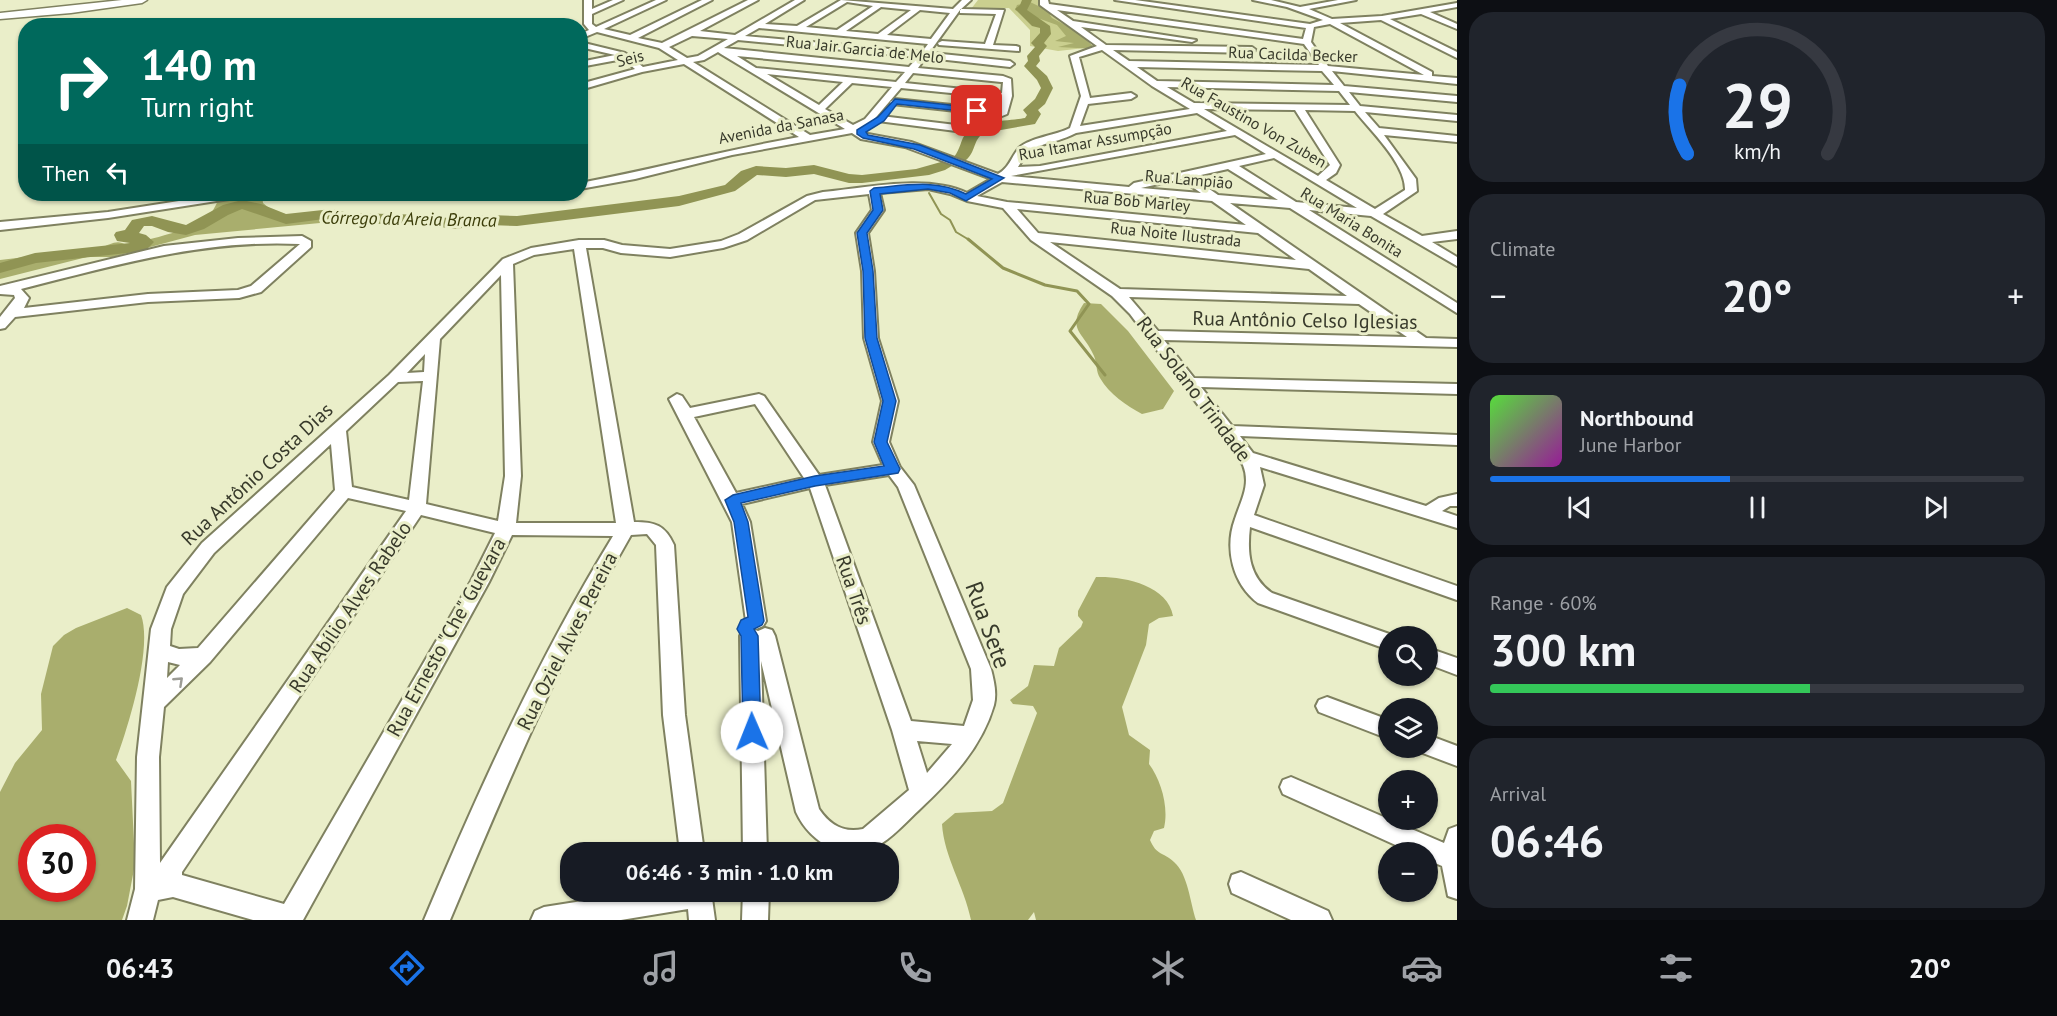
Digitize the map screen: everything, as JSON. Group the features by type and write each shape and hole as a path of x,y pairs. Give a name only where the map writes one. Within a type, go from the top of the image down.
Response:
{"main road":[{"path":"0,16 71,10 142,0"}],"street":[{"path":"588,0 588,24 597,31 662,46 809,139"},
{"path":"588,14 619,0"},
{"path":"588,34 662,0"},
{"path":"631,38 708,0"},
{"path":"662,46 754,0"},
{"path":"779,0 798,1"},
{"path":"798,29 847,0 880,5 961,6 1001,12 988,47"},
{"name":"Avenida da Sanasa","path":"588,185 635,176 732,152 857,130 868,121 899,84 928,55 961,6 973,0"},
{"path":"1119,0 1310,26 1331,21 1382,18 1457,5"},
{"path":"1257,0 1300,9 1331,21 1438,79"},
{"path":"1300,9 1352,0"},
{"name":"Seis","path":"588,85 642,70 687,62 721,50 735,37 798,1"},
{"path":"1046,3 1307,42"},
{"name":"Rua Faustino Von Zuben","path":"1046,3 1068,22 1155,84 1457,262"},
{"path":"881,36 919,4"},
{"path":"840,32 880,5"},
{"path":"1422,11 1457,27"},
{"path":"1382,18 1457,56"},
{"path":"1068,22 1252,49"},
{"path":"755,25 1016,49"},
{"path":"1310,26 1307,42 1411,179 1411,191 1376,213"},
{"path":"691,33 1010,64"},
{"path":"1243,33 1265,66"},
{"path":"588,47 624,56 642,70"},
{"path":"1074,129 1084,102 1085,88 1074,56 1102,47 1252,49"},
{"name":"Rua Jair Garcia de Melo","path":"721,50 1003,79 1008,81 1007,96"},
{"name":"Rua Lampião","path":"721,50 866,137 907,144 999,178 1376,213"},
{"path":"588,63 624,56"},
{"name":"Rua Cacilda Becker","path":"1127,64 1325,68 1457,81"},
{"path":"752,69 1007,96 1004,112 998,113 895,102"},
{"name":"Avenida da Sanasa","path":"758,157 857,130 881,119 909,85 916,69"},
{"path":"820,109 851,80"},
{"path":"1155,84 1340,88 1457,99"},
{"path":"1084,102 1131,96"},
{"path":"1298,107 1335,165 1332,171 1319,180"},
{"path":"1011,171 1023,150 1029,146 1063,136 1074,129 1104,127 1195,108 1356,108 1457,118"},
{"path":"881,119 956,128"},
{"path":"1375,131 1457,139"},
{"name":"Rua Itamar Assumpção","path":"966,198 1011,171 1040,168 1235,132"},
{"path":"1118,189 1275,155"},
{"name":"Rua Maria Bonita","path":"1228,164 1457,309"},
{"path":"1182,175 1424,342"},
{"name":"Rua Bob Marley","path":"874,191 928,186 953,191 966,198 1007,206 1264,230"},
{"name":"Rua Antônio Costa Dias","path":"140,920 148,889 148,757 159,651 167,608 174,592 194,563 394,378 507,262 531,252 579,244 604,244 613,248 651,252 693,250 743,237 811,198 848,192 874,191"},
{"name":"Rua Sete","path":"757,631 808,812 818,828 835,839 855,842 875,836 921,794 957,755 969,736 983,704 981,669 906,485 893,469 880,442 890,401 871,338 867,303 868,271 862,233 878,210 874,191"},
{"path":"0,226 108,215 197,201"},
{"name":"Rua Solano Trindade","path":"1007,206 1035,237 1117,293 1135,311 1247,457 1255,479 1241,528 1244,577 1257,593 1378,638"},
{"path":"1419,240 1457,235"},
{"name":"Rua Noite Ilustrada","path":"1035,237 1314,265"},
{"path":"0,290 164,250 238,242 302,240 307,244 256,289 239,294 147,298 12,313"},
{"name":"Rua Oziel Alves Pereira","path":"437,920 548,672 587,594 626,529 579,244"},
{"name":"Rua Ernesto \"Che\" Guevara","path":"290,919 480,582 506,529 513,476 507,262"},
{"path":"0,290 21,295 18,306 0,325"},
{"path":"474,294 507,293"},
{"path":"1117,293 1363,300"},
{"name":"Rua Antônio Celso Iglesias","path":"1152,335 1457,343"},
{"name":"Rua Abílio Alves Rabelo","path":"173,885 170,869 359,596 417,507 433,339"},
{"path":"394,378 431,376"},
{"path":"1188,382 1457,389"},
{"name":"Rua Três","path":"733,500 681,406 759,399 815,481 822,495 903,730 921,794"},
{"path":"154,704 203,656 344,491 338,430"},
{"path":"1227,430 1457,440"},
{"path":"1247,457 1457,522"},
{"path":"755,842 757,631 741,522 733,500 815,481 893,469"},
{"path":"344,491 506,529 565,531 651,528 661,536 664,544 674,715 691,842"},
{"path":"1429,513 1438,504 1448,500 1457,500"},
{"path":"1244,518 1457,593"},
{"path":"159,651 179,657 203,656"},
{"path":"1438,660 1457,667"},
{"path":"1327,706 1378,726"},
{"path":"903,730 969,736"},
{"path":"1438,749 1457,756"},
{"path":"1291,788 1455,848 1457,887"},
{"path":"147,855 166,857 186,846"},
{"path":"1241,884 1319,920"},
{"path":"148,889 173,885 290,919"},
{"path":"543,920 646,902"},
{"path":"699,902 702,920"},
{"path":"755,920 756,902"}],"green space":[{"path":"978,0 1039,0 1040,5 1094,47 1058,51 1030,46 1030,30 1009,8 971,9"},
{"path":"1030,2 1053,13 1050,15 1052,18 1078,32 1096,49 1058,47 1074,43 1055,41 1066,36 1057,25 1015,10 1017,5"},
{"path":"218,201 263,201 275,213 318,217 320,223 195,235 113,257 87,257 0,279 0,260 101,248 117,242 126,245 184,229 211,213"},
{"path":"1084,303 1101,304 1128,331 1174,391 1163,409 1142,414 1119,399 1104,384 1098,373 1094,356 1077,325 1079,312"},
{"path":"1096,577 1119,578 1143,584 1163,597 1173,616 1159,618 1149,624 1146,645 1122,707 1129,735 1150,750 1149,764 1163,794 1164,828 1154,831 1150,840 1155,849 1179,867 1188,889 1196,920 1036,920 1034,912 1028,920 971,920 946,848 942,824 955,813 992,811 1003,803 1037,713 1033,706 1013,704 1010,700 1028,686 1034,665 1054,666 1059,648 1081,627 1083,622 1078,616 1078,611"},
{"path":"127,608 141,615 144,629 142,667 127,728 116,760 131,781 135,864 127,906 122,920 0,920 0,792 15,763 42,730 41,694 53,646 64,635"}],"waterway":[{"name":"Córrego da Areia Branca","path":"961,157 967,152 968,141 972,138 972,134 986,128 1030,121 1034,114 1030,110 1040,101 1047,88 1043,79 1030,66 1034,61 1033,56 1041,46 1037,43 1046,34 1045,26 1036,24 1038,23 1020,9 1025,7 1027,0"},
{"name":"Córrego da Areia Branca","path":"0,268 35,258 139,247 146,242 140,238 123,238 122,235 130,234 138,223 152,221 174,229 186,230 199,226 228,208 242,205 249,205 286,219 332,214 345,218 430,220 453,224 489,220 517,221 679,201 730,188 746,174 756,170 778,172 814,170 862,179 916,173 948,164"},
{"path":"929,193 941,214 950,220 956,232 969,240"},
{"path":"969,240 1003,268 1045,285 1077,291 1089,304 1070,331 1105,375"}],"route":[{"path":"752,732 750,636 745,629 751,622 756,621 741,522 733,500 815,481 893,469 880,442 890,401 871,338 867,297 868,271 862,233 878,210 874,191 896,190 919,185 953,191 966,198 999,178 917,147 866,137 860,132 874,125 895,102 977,111"}]}
